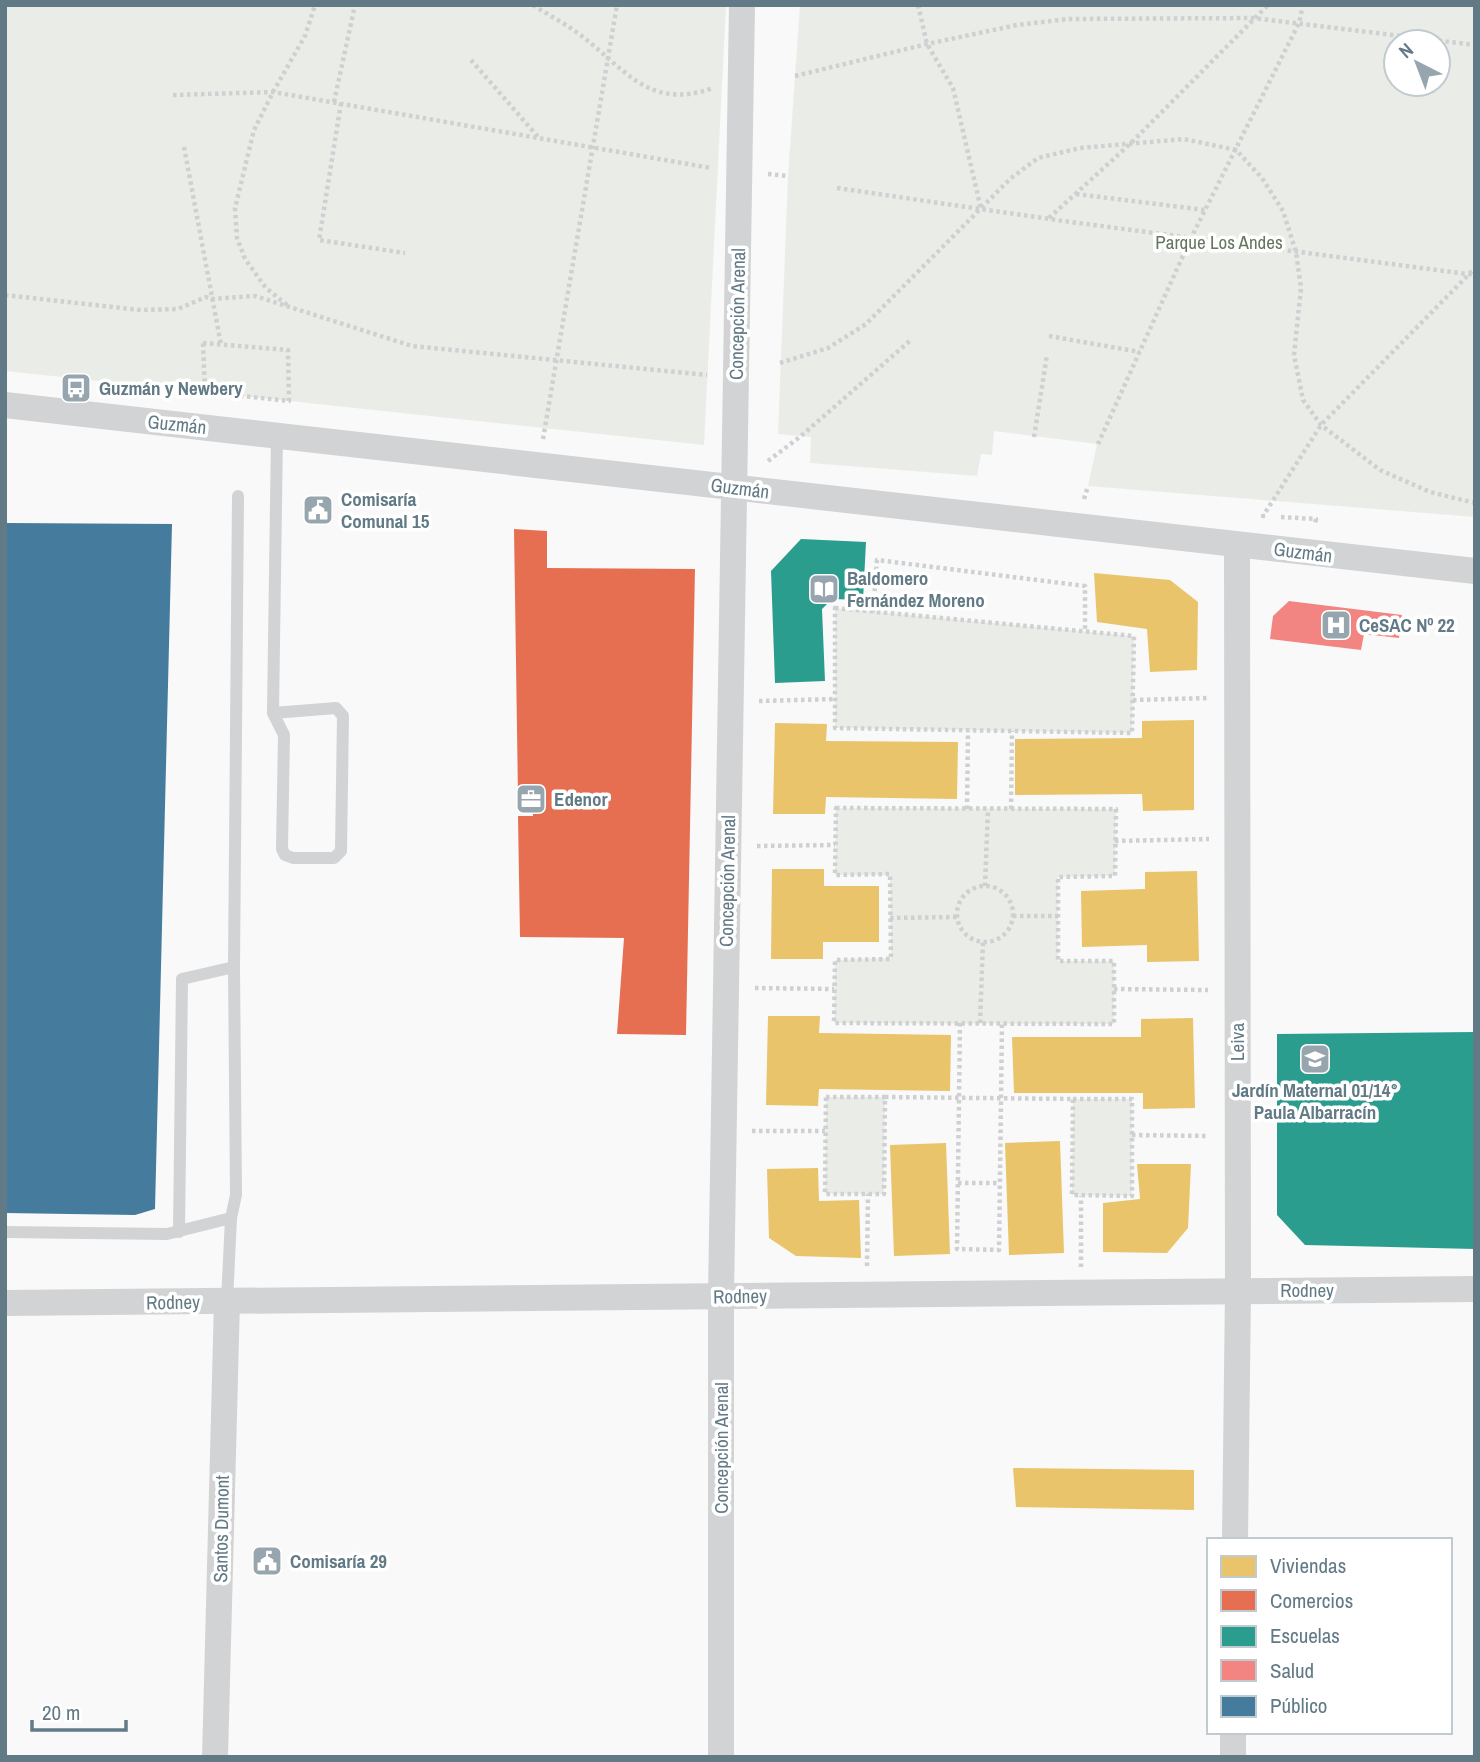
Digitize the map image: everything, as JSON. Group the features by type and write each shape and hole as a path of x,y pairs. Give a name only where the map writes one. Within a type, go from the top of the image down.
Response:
{"street":[{"name":"Concepción Arenal","path":"721,1757 721,1296 742,5"},
{"name":"Guzmán","path":"5,405 1475,571"},
{"name":"Leiva","path":"1235,1538 1238,1290 1237,545"},
{"name":"Rodney","path":"5,1303 1475,1289"},
{"name":"Santos Dumont","path":"215,1757 227,1301"},
{"path":"1233,1734 1233,1757"}],"lane":[{"path":"273,712 336,708 343,716 341,851 334,858 293,858 285,855 282,849 284,735 273,712 277,435"},
{"path":"227,1301 231,1218 236,1195 234,967 238,496"},
{"path":"180,1232 182,979 234,967"},
{"path":"5,1232 167,1234 231,1218"}],"path":[{"path":"291,309 266,288 245,259 237,238 235,208 254,130 305,36 315,5"},
{"path":"334,102 355,5"},
{"path":"533,5 575,31 640,86 669,94 693,95 722,85"},
{"path":"538,465 617,5"},
{"path":"918,5 928,44 953,88 981,209"},
{"path":"1048,219 1130,144 1268,5"},
{"path":"1098,444 1191,238 1299,23 1303,5"},
{"path":"794,76 1017,25 1068,19 1253,18 1400,38 1475,45"},
{"path":"471,60 540,138"},
{"path":"173,94 273,92 592,147 788,176"},
{"path":"341,103 319,240 405,253"},
{"path":"780,363 828,348 866,324 1010,179 1038,158 1080,148 1184,139 1236,150 1262,178 1283,211 1296,252 1301,288 1294,355 1303,400 1321,425 1380,470 1430,492 1475,503"},
{"path":"184,147 221,345"},
{"path":"837,188 1472,275"},
{"path":"1076,194 1205,210"},
{"path":"1313,553 1316,519 1263,516 1321,425 1472,275 1475,268"},
{"path":"1472,275 1475,282"},
{"path":"5,295 140,310 178,309 206,297 211,299 255,296 412,346 557,358 707,375"},
{"path":"1049,336 1140,352"},
{"path":"734,487 801,436 912,339"},
{"path":"203,343 221,345 288,350 289,401 205,392 203,343"},
{"path":"1034,437 1047,355"},
{"path":"873,612 877,560 1085,586 1085,631"},
{"path":"835,608 873,612 1134,636 1132,733 835,728 835,608"},
{"path":"1133,700 1237,698"},
{"path":"730,701 835,699"},
{"path":"967,809 968,731"},
{"path":"1011,809 1012,731"},
{"path":"836,808 967,809 1116,809 1115,876 1058,877 1058,961 1114,961 1114,1024 834,1023 835,960 891,959 890,874 835,875 836,808"},
{"path":"985,886 988,809"},
{"path":"1115,841 1238,838"},
{"path":"728,846 836,845"},
{"path":"977,886 985,886 1002,891 1009,898 1013,916 1006,932 1000,938 983,942 968,937 962,931 957,909 964,895 977,886"},
{"path":"1013,916 1058,916"},
{"path":"890,918 957,917"},
{"path":"980,1023 983,942"},
{"path":"726,988 834,989"},
{"path":"1114,989 1237,991"},
{"path":"960,1023 957,1249 999,1250 1002,1023"},
{"path":"885,1097 884,1194 825,1194 825,1097 885,1097 1132,1099 1132,1196 1072,1195 1073,1099"},
{"path":"724,1131 825,1131"},
{"path":"1132,1135 1238,1136"},
{"path":"958,1183 1000,1183"},
{"path":"868,1194 868,1294"},
{"path":"1081,1196 1081,1292"}],"green space":[{"path":"5,5 726,5 704,445 5,371"},
{"name":"Parque Los Andes","path":"800,5 1475,5 1475,517 1088,486 1097,444 994,431 992,455 981,454 977,476 810,463 811,437 778,434 788,176"},
{"path":"835,608 1134,636 1132,733 835,728"},
{"path":"836,808 1116,809 1115,876 1058,877 1058,961 1114,961 1114,1024 834,1023 835,960 891,958 890,875 835,875"},
{"path":"826,1097 885,1097 884,1194 825,1194"},
{"path":"1073,1099 1132,1099 1132,1196 1072,1195"}],"building: Viviendas":[{"path":"1094,573 1170,580 1198,602 1197,670 1150,672 1147,629 1097,622"},
{"path":"1194,720 1194,810 1143,811 1142,794 1015,795 1015,739 1142,738 1142,721"},
{"path":"775,723 827,724 826,741 958,742 957,799 826,797 825,814 773,814"},
{"path":"772,869 824,869 824,886 879,886 879,942 823,942 823,959 771,959"},
{"path":"1197,871 1199,961 1147,962 1147,945 1082,947 1081,891 1145,889 1145,872"},
{"path":"768,1016 820,1016 819,1033 951,1035 950,1091 819,1089 818,1106 766,1105"},
{"path":"1193,1018 1195,1108 1143,1109 1143,1093 1014,1093 1012,1037 1141,1037 1141,1019"},
{"path":"1060,1141 1064,1253 1009,1255 1005,1143"},
{"path":"946,1143 950,1254 894,1256 890,1145"},
{"path":"1137,1164 1191,1164 1188,1228 1167,1253 1103,1252 1103,1203 1140,1199"},
{"path":"818,1168 819,1201 859,1200 861,1258 796,1256 769,1238 767,1169"},
{"path":"1013,1468 1194,1470 1194,1510 1016,1507"}],"building: Comercios":[{"path":"514,529 547,531 547,568 695,569 686,1035 617,1034 624,938 520,937 518,816 533,816 533,796 518,796"}],"building: Escuelas":[{"path":"801,539 866,542 863,600 832,599 822,609 825,681 775,683 771,571"},
{"path":"1475,1032 1475,1249 1305,1245 1277,1215 1277,1034"}],"building: Salud":[{"name":"CeSAC Nº 22","path":"1289,601 1402,615 1399,638 1364,634 1361,650 1270,639 1273,616"}],"building: Público":[{"path":"5,523 172,524 155,1209 135,1215 5,1213"}],"place":[{"name":"Guzmán y Newbery","path":"76,388"},
{"name":"Comisaría Comunal 15","path":"318,510"},
{"name":"Baldomero Fernández Moreno","path":"824,589"},
{"name":"CeSAC Nº 22","path":"1336,625"},
{"name":"Edenor","path":"531,799"},
{"name":"Jardín Maternal 01/14° Paula Albarracín","path":"1315,1059"},
{"name":"Comisaría 29","path":"267,1561"}]}
